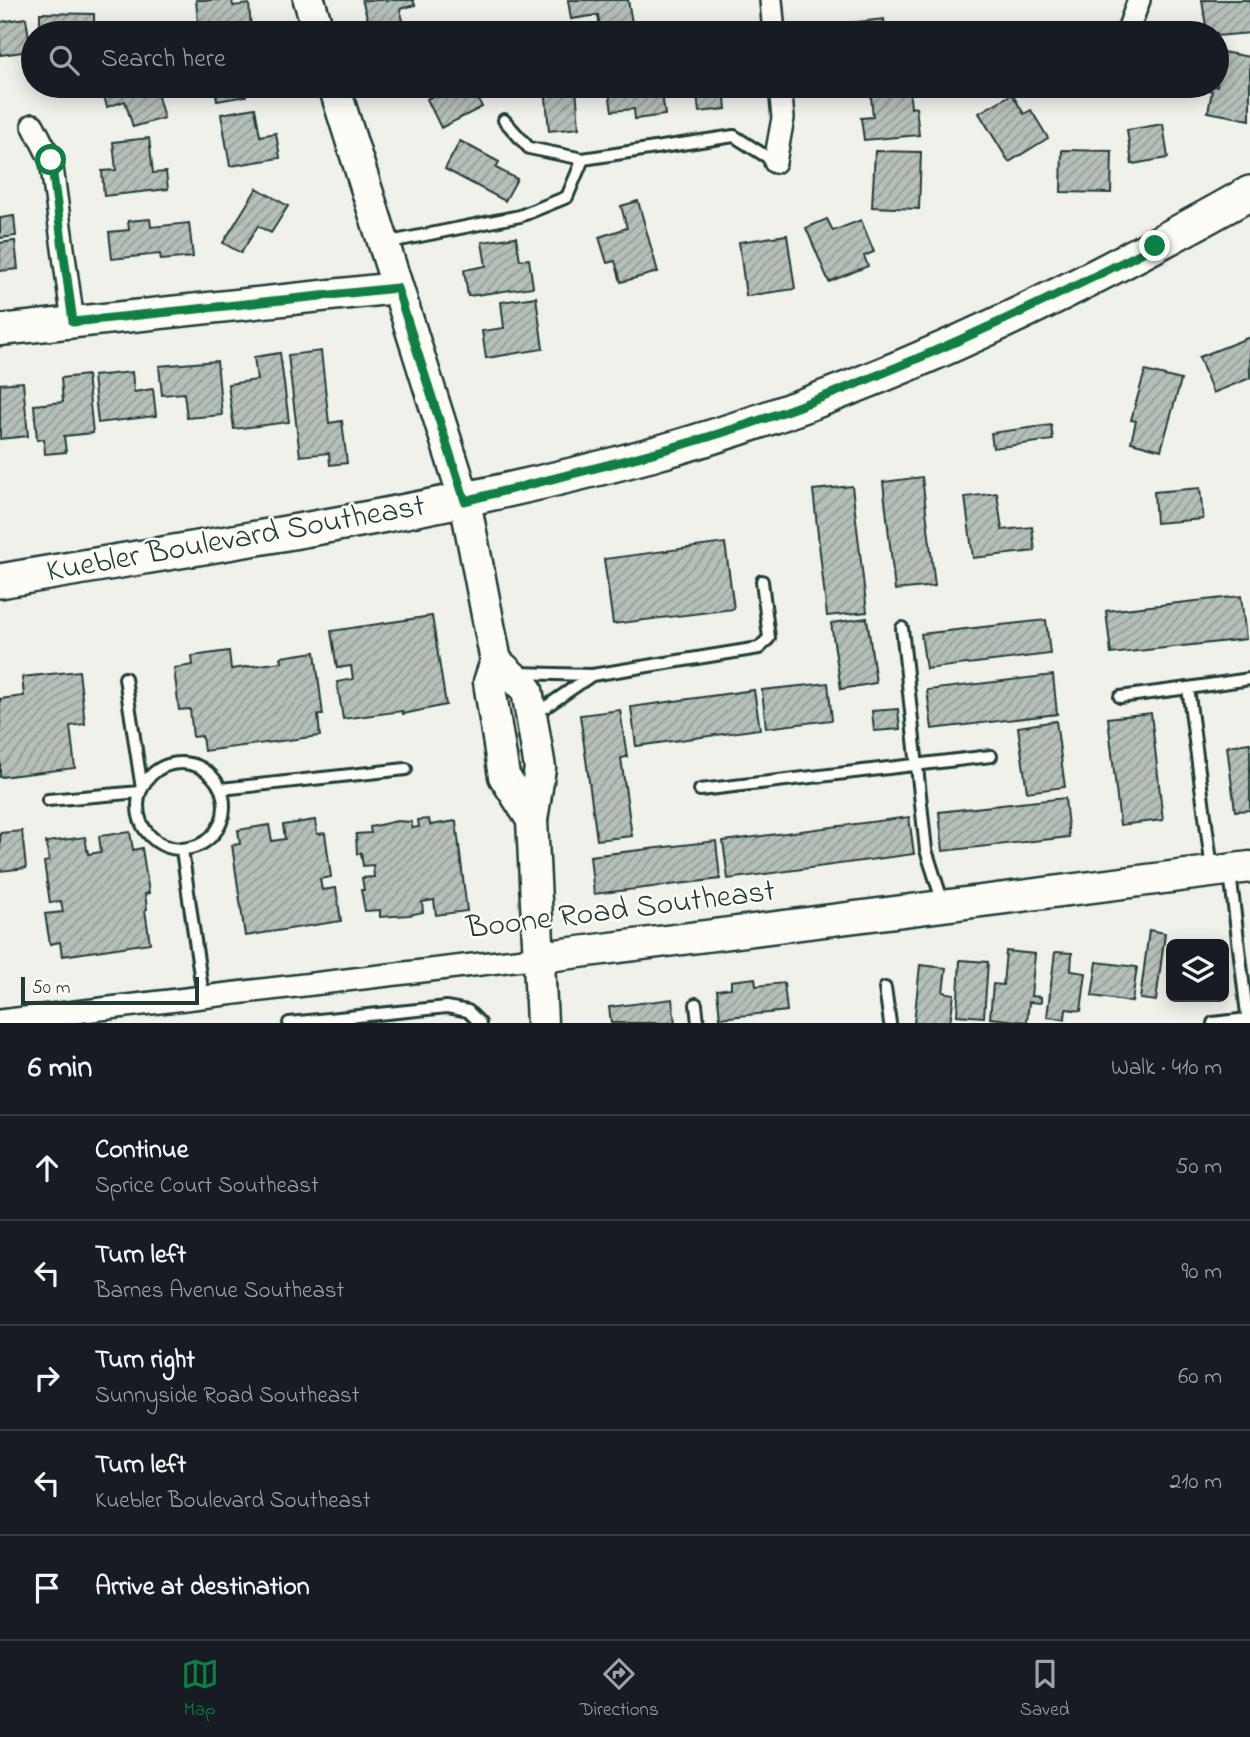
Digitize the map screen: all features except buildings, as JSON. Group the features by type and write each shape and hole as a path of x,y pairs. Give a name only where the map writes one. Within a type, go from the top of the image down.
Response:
{"main road":[{"path":"309,0 315,21"},
{"path":"338,98 465,501 503,667 527,690 540,768 532,820 542,1023"},
{"name":"Kuebler Boulevard Southeast","path":"0,581 465,501 651,454 771,416 878,376 1059,295 1250,193"},
{"path":"0,330 397,288"},
{"path":"503,667 489,682 504,776 532,820"},
{"name":"Boone Road Southeast","path":"540,957 1231,869"}],"street":[{"path":"771,0 773,21"},
{"path":"1131,21 1139,0"},
{"path":"775,162 783,118 781,98"},
{"path":"33,125 51,160 73,322"},
{"name":"Boone Road Southeast","path":"0,1021 540,957"}],"lane":[{"path":"504,120 529,148 583,159 734,136 775,162"},
{"path":"385,243 520,216 567,197 583,159"},
{"path":"503,667 592,675 760,648 769,638 762,581"},
{"path":"902,628 926,850 944,906"},
{"path":"531,717 592,675"},
{"path":"48,800 141,791 158,770 172,764 187,763 213,777 221,789 225,804 217,831 208,841 182,850 169,848 146,833 138,807 141,791 125,678"},
{"path":"1120,697 1250,679"},
{"path":"1188,688 1231,869 1248,1021 1213,1023"},
{"path":"700,790 991,757"},
{"path":"221,789 407,769"},
{"path":"182,850 203,996"},
{"path":"885,988 890,1023"},
{"path":"696,1004 698,1023"},
{"path":"289,1023 430,1007 458,1007 476,1016 480,1023"}],"route":[{"path":"51,160 73,322 397,288 465,501 651,454 771,416 960,342 1155,246"}]}
